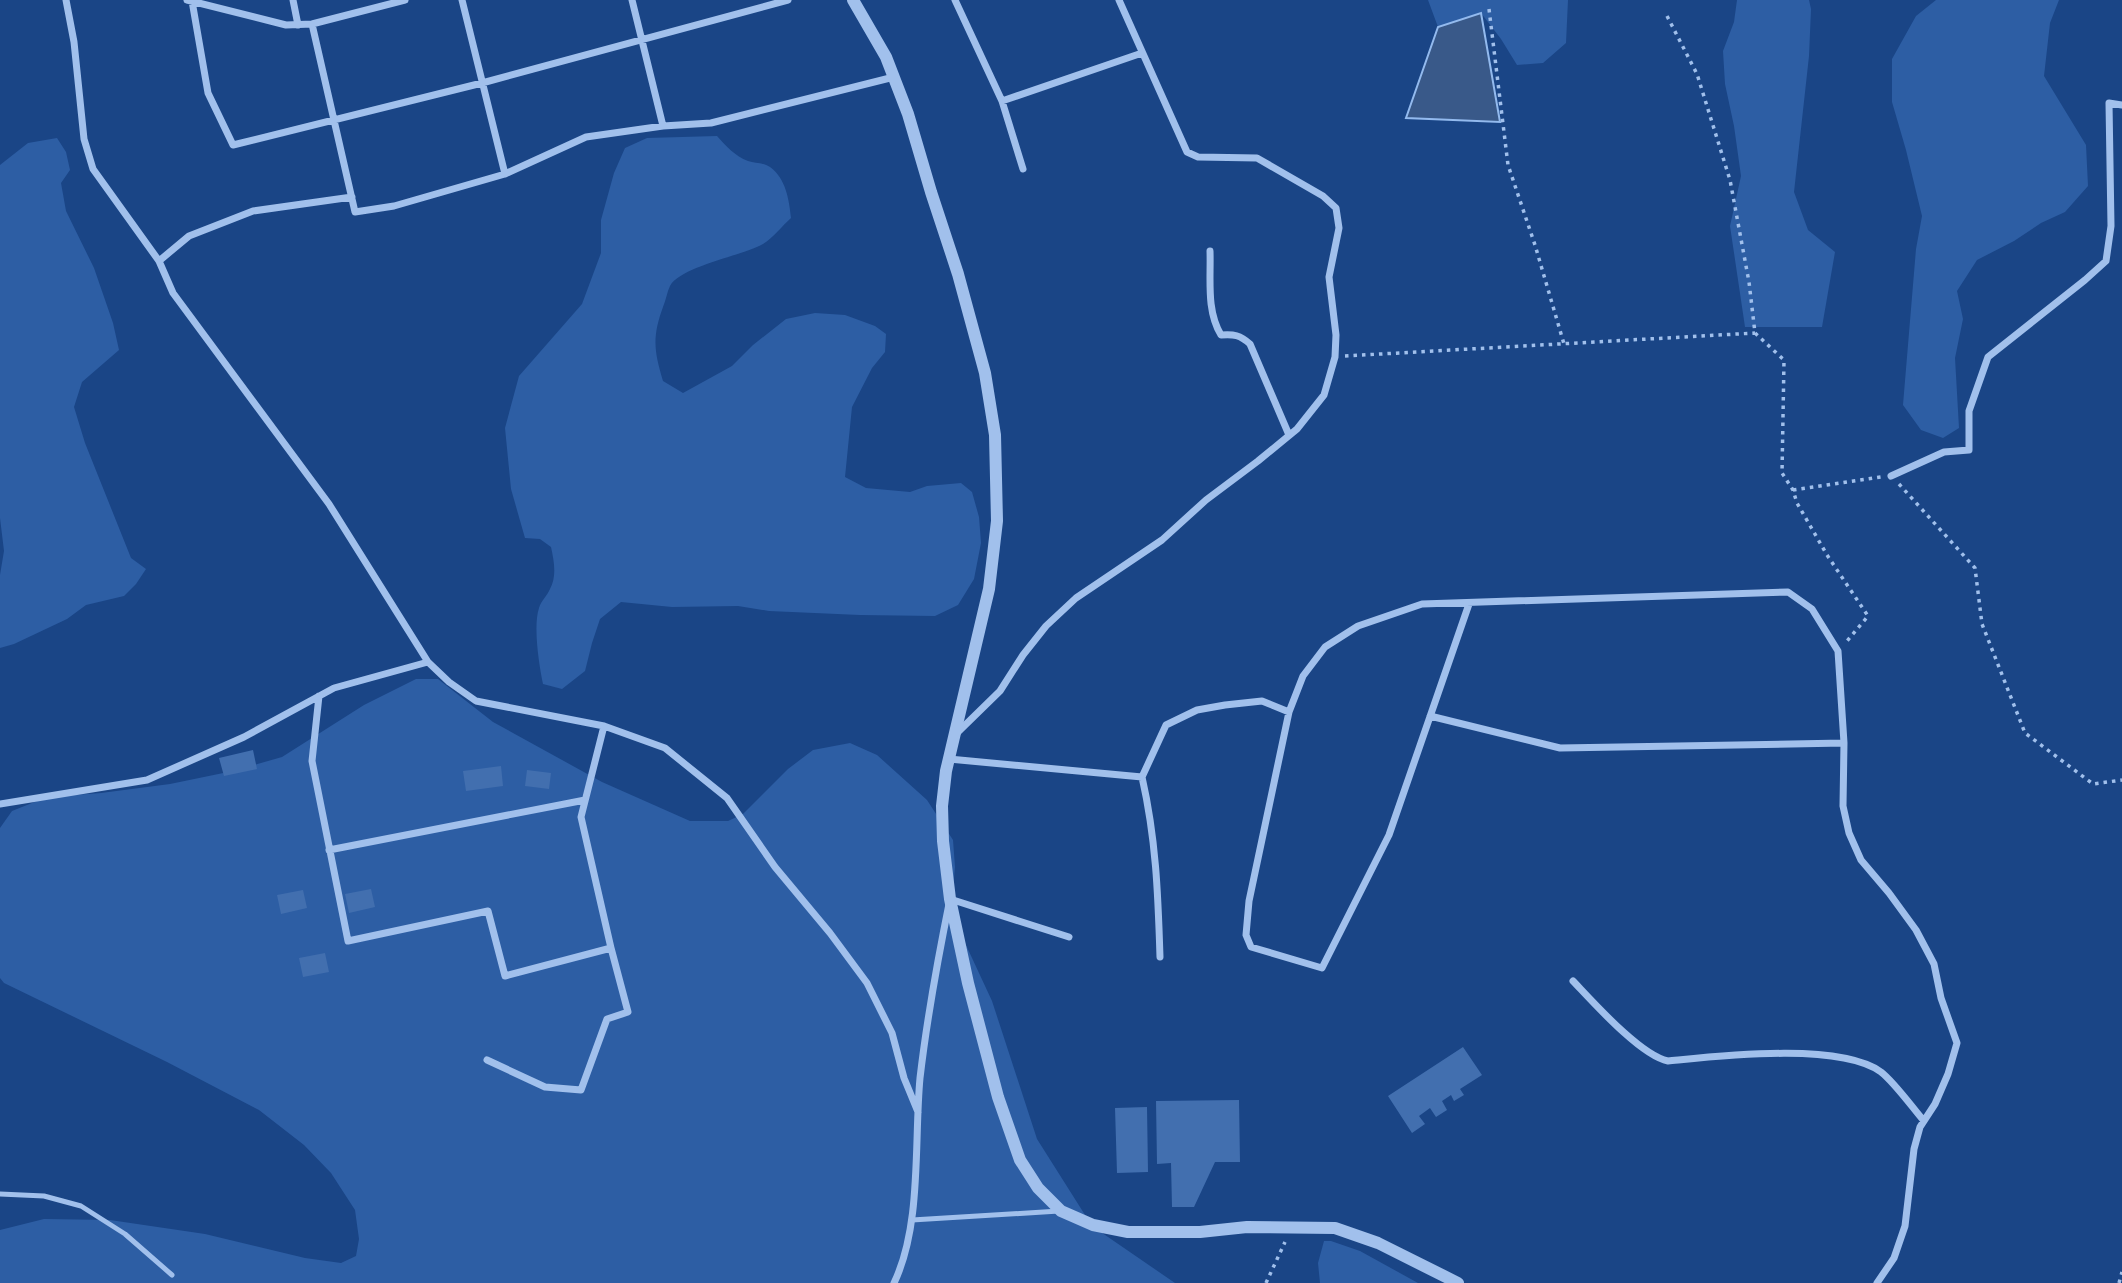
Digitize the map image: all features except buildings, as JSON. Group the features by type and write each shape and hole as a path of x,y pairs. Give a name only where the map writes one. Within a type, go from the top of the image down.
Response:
{"street":[{"path":"66,0 74,42 84,139 93,169 159,261 173,293 329,504 428,663 476,701 604,726 665,748 727,799 775,867 830,933 867,984 892,1033 904,1078 918,1112"},
{"path":"293,0 298,25"},
{"path":"405,0 312,24 298,25 286,25 190,1 208,93 233,145 482,83 788,0"},
{"path":"462,0 505,174"},
{"path":"632,0 663,126"},
{"path":"853,0 886,57 908,114 962,286 985,373 995,435 997,521 989,589 949,759 942,806 943,841 950,899 968,982 999,1097 1020,1160 1038,1188 1061,1211 1093,1224 1128,1232 1200,1232 1247,1227 1335,1228 1367,1239 1458,1283"},
{"path":"955,0 1002,101 1023,169"},
{"path":"954,736 1000,691 1046,626 1076,598 1162,540 1206,500 1297,429 1324,395 1335,357 1336,335 1329,277 1339,228 1336,208 1323,195 1257,158 1198,157 1187,152 1119,0"},
{"path":"312,24 355,212 394,206 505,174 586,137 663,126 711,124 894,77"},
{"path":"1002,101 1142,53"},
{"path":"1891,476 1944,452 1969,450 1969,411 1988,357 2106,261 2110,226 2109,103 2122,105"},
{"path":"159,261 190,236 253,211 352,197"},
{"path":"1210,251 1211,313 1214,325 1220,335 1234,334 1250,344 1289,435"},
{"path":"1469,604 1389,835 1322,968 1251,947 1246,935 1249,901 1289,712 1303,676 1325,647 1358,626 1422,604 1788,592 1812,608 1838,651 1844,743 1843,806 1849,833 1861,860 1916,930 1934,964 1941,998 1957,1043 1935,1104 1920,1127 1914,1149 1905,1226 1894,1258 1877,1283"},
{"path":"0,804 147,780 244,737 334,688 428,663"},
{"path":"319,696 312,761 348,941 488,911 505,976 611,948"},
{"path":"1160,957 1158,880 1151,819 1142,777 1166,726 1197,710 1225,705 1262,701 1289,712"},
{"path":"1430,716 1560,748 1844,743"},
{"path":"487,1060 545,1087 581,1090 607,1019 628,1012 581,817 604,726"},
{"path":"949,759 1142,777"},
{"path":"329,850 585,800"},
{"path":"894,1283 912,1220 920,1077 935,972 950,899"},
{"path":"950,899 1069,937"},
{"path":"1573,981 1608,1017 1661,1060 1720,1055 1822,1054 1861,1062 1882,1073 1924,1121"}],"lane":[{"path":"0,1194 44,1196 81,1206 125,1234 172,1275"},
{"path":"912,1220 1061,1211"}],"path":[{"path":"1489,9 1508,165 1564,344"},
{"path":"1667,16 1697,74 1730,180 1749,282 1755,333 1784,360 1782,472 1827,555 1868,616 1838,651"},
{"path":"1335,357 1755,333"},
{"path":"1793,490 1891,476 1975,568 1982,624 2025,733 2093,784 2122,780"},
{"path":"1266,1283 1292,1227"},
{"path":"2119,1283 2122,1272"}],"shaded area":[{"path":"1428,0 1568,0 1566,43 1543,63 1517,65 1481,13 1438,27"},
{"path":"1737,0 1809,0 1809,56 1794,192 1808,230 1835,252 1822,327 1745,327 1730,226 1741,176 1725,84 1723,51 1734,22"},
{"path":"1936,0 2059,0 2050,23 2044,76 2086,145 2088,186 2065,212 1977,260 1957,291 1963,319 1955,358 1959,428 1943,438 1921,430 1903,405 1916,249 1922,216 1892,102 1892,59 1916,16"},
{"path":"1481,13 1500,122 1406,118 1438,27"},
{"path":"717,136 739,156 768,166 780,177 786,190 791,218 763,244 699,267 676,279 670,286 656,336 656,352 663,381 683,393 732,366 786,319 815,313 845,315 875,326 886,334 885,352 872,368 852,407 845,477 866,488 910,492 927,486 961,483 972,492 979,517 981,543 974,579 958,605 935,616 769,611 738,606 672,607 621,602 600,619 585,671 562,689 543,684 537,646 537,616 552,584 554,563 551,547 540,539 525,538 511,489 505,428 519,376 582,304 601,253 601,220 614,173 625,148 647,138"},
{"path":"57,138 66,152 70,170 61,183 66,211 94,268 113,323 119,350 82,382 74,407 85,443 131,558 146,569 124,596 86,605 67,619 0,648 0,575 4,551 0,518 0,165 28,143"},
{"path":"416,679 438,679 493,722 602,782 690,821 728,821 743,814 788,769 813,750 850,743 877,755 927,800 953,840 955,867 952,899 959,930 992,1001 1037,1139 1092,1226 1175,1283 0,1283 0,1230 44,1219 110,1220 205,1234 305,1258 341,1263 356,1256 359,1239 355,1210 331,1173 304,1145 259,1110 4,983 0,978 0,828 12,811 47,797 170,784 233,771 282,757 364,705"},
{"path":"1324,1241 1360,1251 1418,1283 1320,1283 1318,1263"}]}
